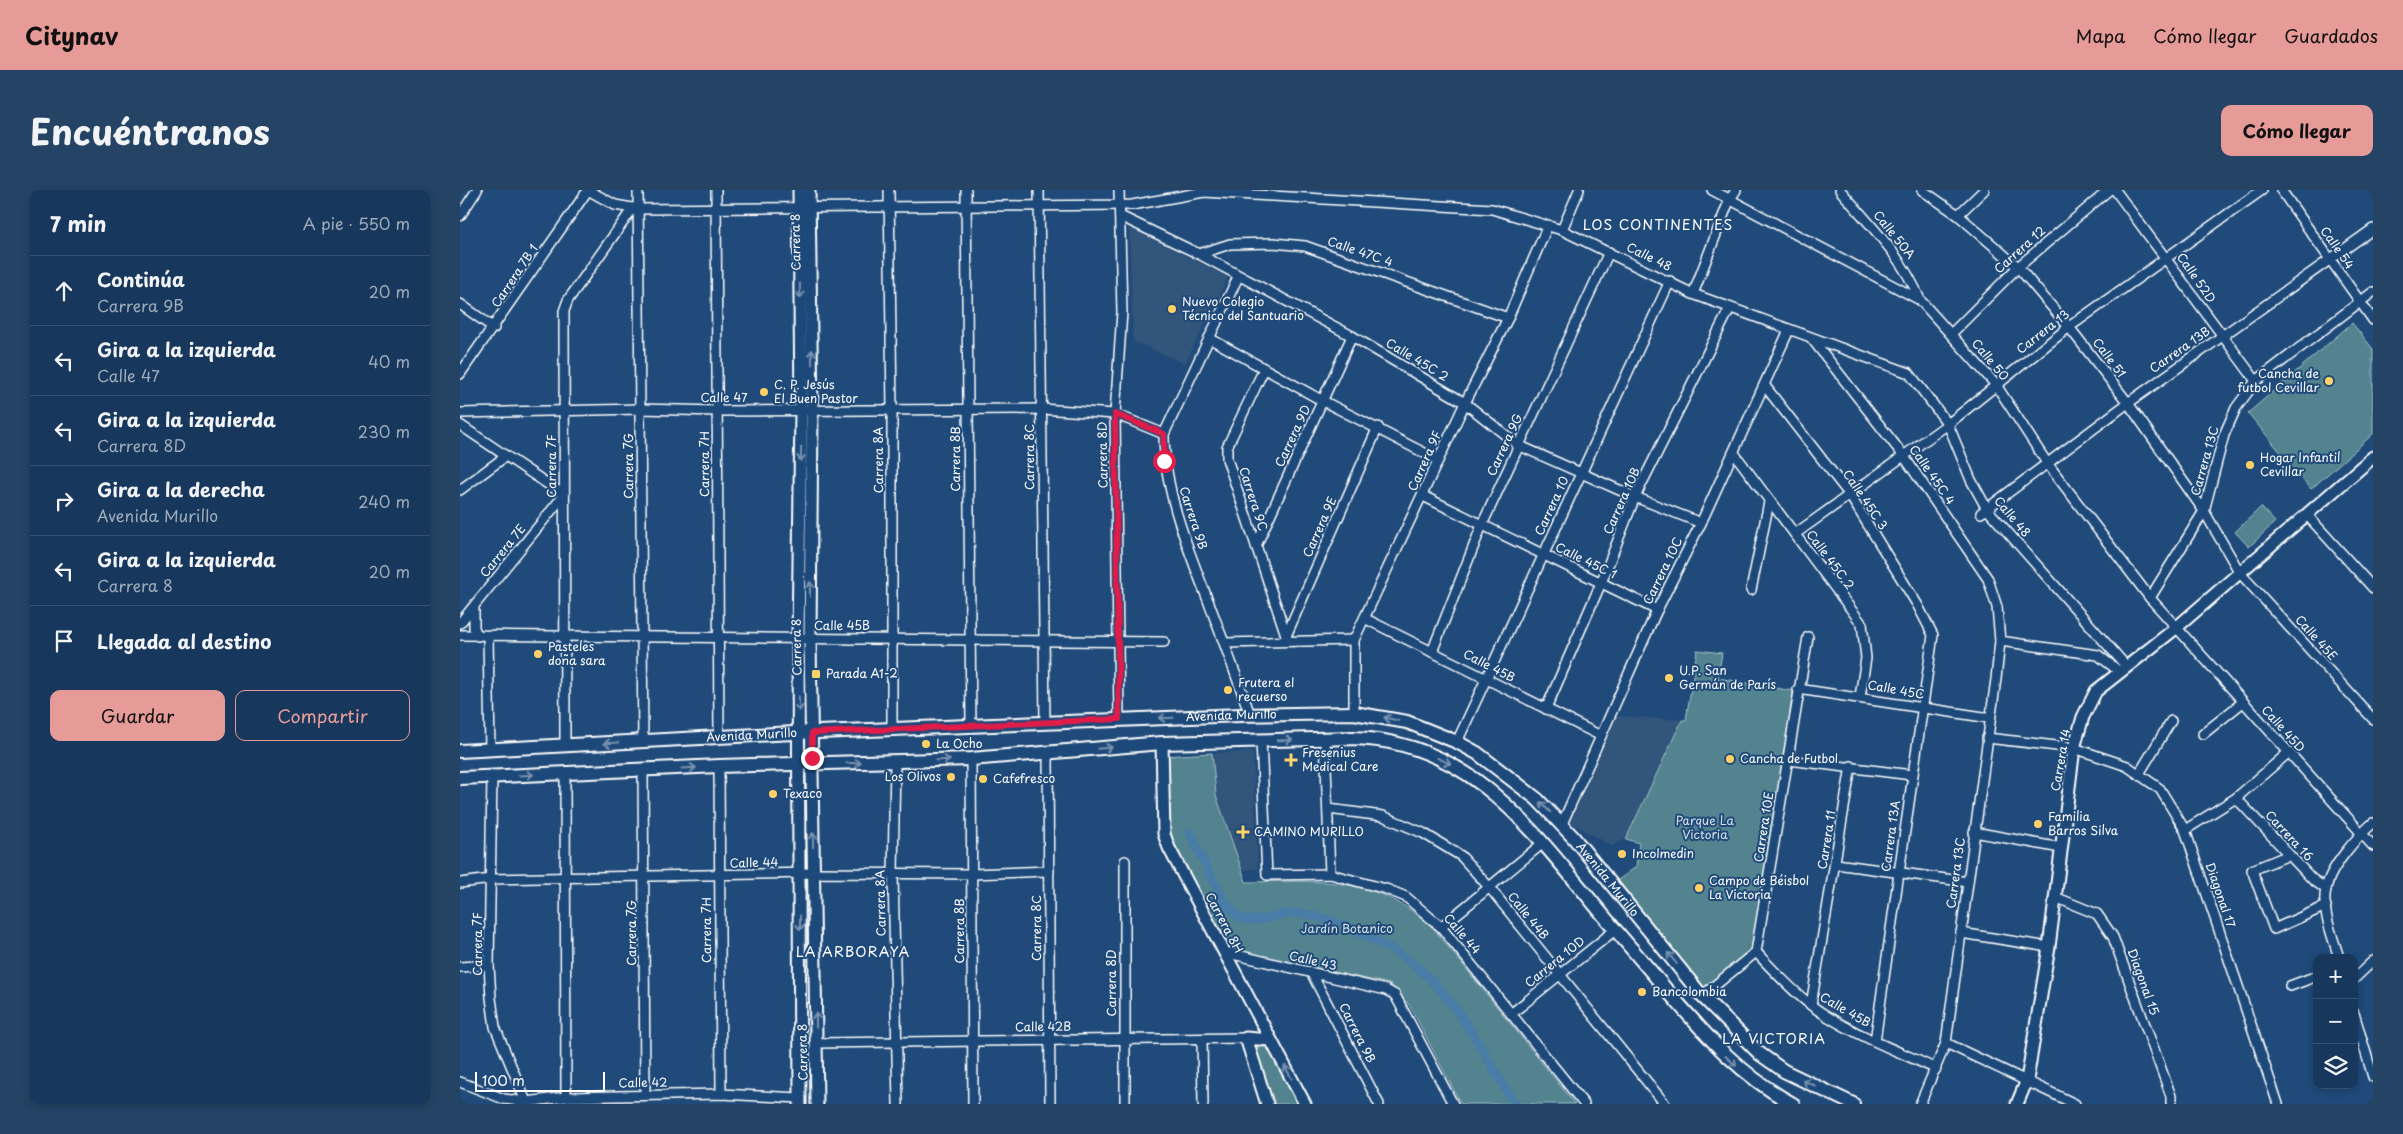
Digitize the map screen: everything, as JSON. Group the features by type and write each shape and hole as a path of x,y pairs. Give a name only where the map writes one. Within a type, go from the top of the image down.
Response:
{"main road":[{"name":"Avenida Murillo","path":"460,751 806,733 1250,714 1354,713 1407,722 1457,742 1477,753 1516,782 1562,824 1702,996 1771,1063 1853,1104"},
{"name":"Avenida Murillo","path":"460,778 719,766 971,759 1162,743 1377,739 1401,745 1450,763 1503,800 1543,843 1718,1049 1753,1080 1793,1104"}],"street":[{"path":"460,216 477,190"},
{"name":"Calle 48","path":"588,190 615,205 636,208 716,210 1132,205 1204,191 1492,209 1548,225 1670,281 1693,294 1909,373 1948,424 1984,511 2123,669"},
{"name":"Carrera 7B 1","path":"460,374 494,328 588,190"},
{"name":"Carrera 7G","path":"638,190 636,208 641,409 643,742"},
{"name":"Carrera 7H","path":"716,190 719,738"},
{"name":"Carrera 8","path":"799,190 804,208 807,411 804,638 806,765 800,874 800,1101"},
{"name":"Carrera 8","path":"804,208 809,190"},
{"name":"Carrera 8A","path":"889,190 892,409 892,730"},
{"name":"Carrera 8B","path":"966,190 971,727"},
{"name":"Carrera 8C","path":"1039,190 1045,723"},
{"name":"Carrera 8D","path":"1119,190 1122,312 1115,414 1119,719"},
{"path":"1562,230 1579,190"},
{"name":"Calle 50","path":"1712,190 1729,201 1920,300 1996,385 2047,462 2150,598 2176,628"},
{"path":"1693,294 1729,201 1736,190"},
{"name":"Calle 50A","path":"1840,190 1896,255 1913,281 1920,300"},
{"name":"Calle 51","path":"1922,190 1958,215 2018,266 2069,327 2128,403 2204,511 2240,573"},
{"path":"1958,215 1984,190"},
{"name":"Carrera 12","path":"1951,334 2018,266 2109,190"},
{"name":"Calle 52D","path":"2115,190 2168,259 2221,336 2256,381"},
{"name":"Carrera 13","path":"1795,534 1948,424 2069,327 2168,259 2262,190"},
{"name":"Calle 54","path":"2280,190 2373,320"},
{"name":"Carrera 7F","path":"565,746 564,312 568,300 636,208"},
{"name":"Calle 45C 2","path":"1120,216 1199,254 1352,336 1465,403 1518,445 1635,497 1701,523"},
{"name":"Carrera 9F","path":"1354,713 1354,640 1366,619 1465,403 1508,318 1548,225"},
{"name":"Carrera 13B","path":"1984,511 2128,403 2373,229"},
{"name":"Calle 47C 4","path":"1199,254 1230,244 1273,243 1304,246 1508,318"},
{"name":"Carrera 9G","path":"1432,652 1482,525 1609,252"},
{"name":"Carrera 9B","path":"1238,276 1164,434 1164,461 1169,485 1192,559 1250,714"},
{"name":"Carrera 10","path":"1457,742 1670,281"},
{"name":"Carrera 13C","path":"2150,598 2204,511 2224,434 2241,401 2256,381 2373,292"},
{"path":"460,304 494,328"},
{"name":"Carrera 10B","path":"1546,708 1601,583 1635,497 1730,308"},
{"name":"Carrera 10C","path":"1562,824 1657,610 1734,453 1789,330"},
{"name":"Carrera 9D","path":"1256,546 1352,336"},
{"path":"1209,338 1323,401 1438,460"},
{"name":"Calle 45C 4","path":"1812,339 1903,455 1988,579 1998,607 2000,641"},
{"name":"Carrera 9C","path":"1264,369 1227,447 1227,459 1287,639"},
{"name":"Calle 45C 3","path":"1765,386 1849,494 1917,604 1933,635"},
{"name":"Calle 47","path":"460,413 641,409 717,411 1042,409 1115,414 1164,434"},
{"path":"460,425 564,495"},
{"name":"Carrera 9E","path":"1287,639 1378,428"},
{"name":"Calle 45C 2","path":"1734,453 1862,624 1866,658 1860,697"},
{"path":"460,490 506,456"},
{"name":"Carrera 14","path":"2017,1104 2027,1080 2049,948 2074,748 2083,716 2096,691 2176,628 2373,457"},
{"name":"Carrera 7E","path":"460,623 564,495"},
{"name":"Calle 45C 1","path":"1423,496 1657,610"},
{"path":"1751,590 1769,502"},
{"path":"2307,515 2373,588"},
{"name":"Calle 45E","path":"2240,573 2373,719"},
{"path":"474,606 474,628 478,636"},
{"name":"Calle 45B","path":"1366,619 1601,736"},
{"name":"Calle 45D","path":"2176,628 2373,846"},
{"name":"Calle 45B","path":"460,635 1164,642"},
{"name":"Carrera 13A","path":"1875,1040 1933,635"},
{"path":"488,636 490,750"},
{"name":"Carrera 10E","path":"1756,952 1808,637"},
{"path":"1224,643 1287,639 1354,640"},
{"path":"2000,641 2098,655 2123,669"},
{"name":"Carrera 13C","path":"1920,1104 1946,1043 2000,641"},
{"path":"2104,684 2108,672 2105,658"},
{"name":"Calle 45C","path":"1798,689 1990,718"},
{"path":"2203,734 2242,702"},
{"path":"2139,774 2171,721"},
{"path":"1987,738 2074,748"},
{"path":"1325,739 1330,874"},
{"name":"Calle 44","path":"1261,740 1267,875 1330,874 1386,889 1406,897 1441,927 1584,1104"},
{"name":"Carrera 8H","path":"1162,743 1164,834 1169,848 1305,1104"},
{"name":"Diagonal 17","path":"2074,748 2128,766 2160,789 2185,830 2278,1104"},
{"name":"Carrera 8C","path":"1048,753 1050,1104"},
{"path":"2185,830 2236,798 2288,753"},
{"name":"Carrera 8B","path":"971,759 973,1104"},
{"path":"1788,760 1851,766 1912,775"},
{"name":"Carrera 8A","path":"895,762 893,874 898,1104"},
{"name":"Carrera 8","path":"806,765 814,873 817,1104"},
{"name":"Carrera 7H","path":"719,766 721,1094"},
{"name":"Carrera 11","path":"1811,1005 1851,766"},
{"name":"Carrera 7G","path":"643,770 645,1095"},
{"path":"565,773 566,1097"},
{"name":"Carrera 7F","path":"492,776 490,965 495,1027 526,1103"},
{"name":"Carrera 16","path":"2236,798 2312,879 2326,889"},
{"name":"Calle 44B","path":"1328,809 1383,816 1423,834 1461,856 1489,887 1665,1104"},
{"path":"2337,954 2326,906 2326,889 2333,870 2361,833 2373,823"},
{"path":"1974,832 2062,848"},
{"path":"1441,927 1543,843"},
{"path":"2289,854 2252,870 2274,929 2326,906"},
{"name":"Carrera 8D","path":"1125,861 1125,1104"},
{"path":"1836,864 1968,882"},
{"name":"Calle 44","path":"460,883 491,878 720,876 814,873 972,874 1049,871"},
{"name":"Diagonal 15","path":"2055,898 2097,914 2113,937 2171,1096 2171,1104"},
{"name":"Carrera 10D","path":"1511,1014 1615,930"},
{"path":"1961,933 2049,948"},
{"name":"Calle 43","path":"1224,952 1386,990 1395,995 1453,1104"},
{"path":"1702,996 1756,952"},
{"name":"Calle 45B","path":"1756,952 1783,981 1811,1005 1839,1024 1936,1068"},
{"path":"2358,975 2373,961"},
{"path":"460,967 490,965"},
{"name":"Carrera 9B","path":"1312,974 1379,1104"},
{"path":"2290,986 2313,977"},
{"path":"2358,1023 2370,1053 2373,1077"},
{"path":"1246,1038 1267,1104"},
{"name":"Calle 42B","path":"817,1043 1246,1038 1270,1040"},
{"path":"1202,1039 1203,1104"},
{"path":"1946,1043 2075,1104"},
{"name":"Calle 42","path":"460,1082 504,1101 526,1103 566,1097 721,1094 800,1101"}],"shaded area":[{"name":"Nuevo Colegio Técnico del Santuario","path":"1129,227 1228,277 1185,364 1133,341"},
{"path":"1617,716 1682,720 1626,839 1612,846 1570,822"},
{"name":"CAMINO MURILLO","path":"1253,752 1258,869 1242,870 1216,795 1212,753"}],"green space":[{"name":"Cancha de futbol Cevillar","path":"2352,323 2373,349 2373,434 2311,489 2248,413"},
{"path":"2261,507 2275,522 2249,547 2235,532"},
{"name":"Parque La Victoria","path":"1697,650 1722,653 1718,678 1793,691 1754,949 1701,992 1618,880 1636,867 1639,843 1626,839 1682,720 1686,720"},
{"name":"Jardín Botanico","path":"1212,753 1216,795 1246,882 1299,881 1346,884 1390,898 1412,911 1434,929 1575,1104 1461,1104 1410,1006 1390,984 1228,950 1170,836 1165,756"},
{"path":"1253,1047 1268,1047 1298,1104 1270,1104"}],"waterway":[{"path":"1190,832 1219,891 1226,903 1239,917 1258,920 1291,913 1318,917 1349,928 1380,943 1404,957 1422,971 1453,1005 1467,1024 1515,1104"}],"place":[{"name":"Nuevo Colegio Técnico del Santuario","path":"1172,309"},
{"name":"Cancha de futbol Cevillar","path":"2329,381"},
{"name":"C. P. Jesús El Buen Pastor","path":"764,392"},
{"name":"Hogar Infantil Cevillar","path":"2250,465"},
{"name":"Pasteles doña sara","path":"538,654"},
{"name":"Parada A1-2","path":"816,674"},
{"name":"U.P. San Germán de París","path":"1669,678"},
{"name":"Frutera el recuerso","path":"1228,690"},
{"name":"La Ocho","path":"926,744"},
{"name":"Cancha de Futbol","path":"1730,759"},
{"name":"Fresenius Medical Care","path":"1291,760"},
{"name":"Los Olivos","path":"951,777"},
{"name":"Cafefresco","path":"983,779"},
{"name":"Texaco","path":"773,794"},
{"name":"Familia Barros Silva","path":"2038,824"},
{"name":"CAMINO MURILLO","path":"1243,832"},
{"name":"Incolmedin","path":"1622,854"},
{"name":"Campo de Béisbol La Victoria","path":"1699,888"},
{"name":"Bancolombia","path":"1642,992"}],"district":[{"name":"LOS CONTINENTES","path":"1658,225"},
{"name":"LA ARBORAYA","path":"853,952"},
{"name":"LA VICTORIA","path":"1774,1039"}],"route":[{"path":"812,758 812,733 1119,719 1115,414 1164,434 1164,461"}]}
